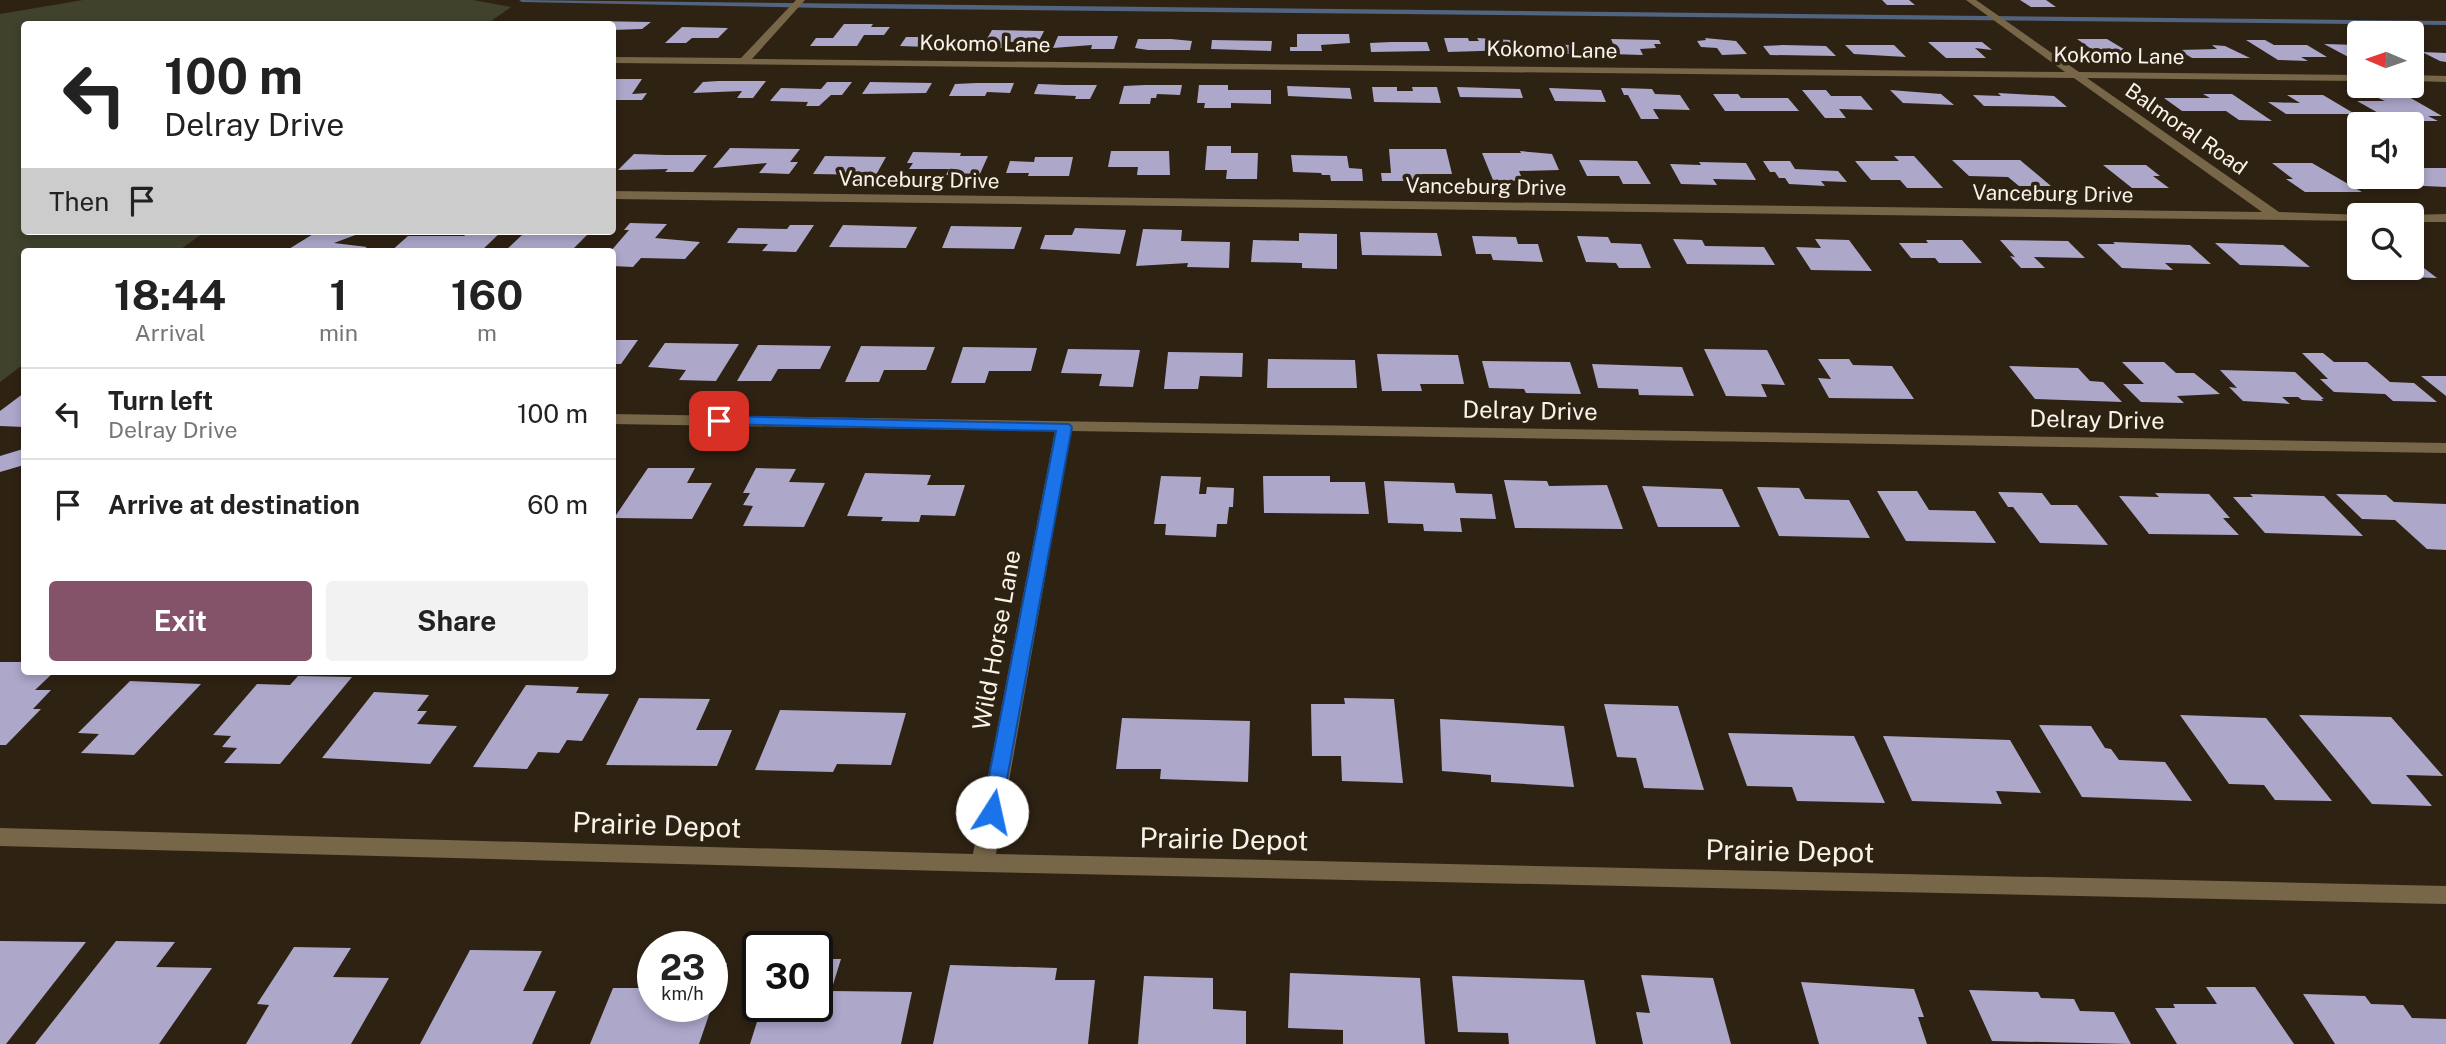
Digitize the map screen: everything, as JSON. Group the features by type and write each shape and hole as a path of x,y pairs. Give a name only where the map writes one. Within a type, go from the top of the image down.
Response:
{"street":[{"path":"744,61 801,0"},
{"name":"Balmoral Road","path":"1970,0 2276,216"},
{"name":"Kokomo Lane","path":"616,60 2347,78"},
{"path":"2424,78 2446,79"},
{"name":"Vanceburg Drive","path":"616,195 2347,217"},
{"path":"2424,218 2446,218"},
{"name":"Delray Drive","path":"616,419 2446,448"},
{"name":"Wild Horse Lane","path":"983,863 1064,427"},
{"name":"Prairie Depot","path":"0,837 983,863 2446,895"}],"green space":[{"path":"83,0 473,0 511,7 491,21 21,21 21,235 200,235 183,248 21,248 21,366 0,382 0,14"}],"building":[{"path":"1882,0 1909,0 1915,5 1887,5"},
{"path":"2020,0 2046,0 2056,7 2031,7"},
{"path":"616,21 651,22 642,29 616,30"},
{"path":"844,24 890,27 884,35 864,35 857,46 810,46 816,38 833,38"},
{"path":"682,27 728,28 718,38 692,38 686,43 665,43"},
{"path":"992,30 1044,31 1039,41 1009,42 1006,48 975,48 976,44 984,44"},
{"path":"1297,34 1349,34 1350,43 1321,45 1322,51 1290,51 1290,47 1297,47"},
{"path":"1058,36 1118,36 1114,49 1091,49 1092,45 1053,48"},
{"path":"906,37 960,38 955,48 900,46"},
{"path":"1444,38 1468,38 1469,41 1479,41 1477,38 1510,40 1514,50 1448,52"},
{"path":"1705,38 1736,41 1747,54 1722,55 1717,48 1701,47 1697,41 1706,40"},
{"path":"1138,39 1192,41 1190,50 1148,50 1135,48"},
{"path":"1611,39 1659,40 1661,44 1654,44 1656,48 1640,49 1643,55 1610,54 1609,51 1616,51"},
{"path":"2077,39 2107,39 2127,51 2121,51 2132,58 2104,58"},
{"path":"1212,40 1272,41 1271,51 1211,49"},
{"path":"2246,40 2265,40 2274,45 2307,45 2327,57 2301,57 2308,61 2278,60"},
{"path":"1427,42 1430,51 1371,52 1370,43"},
{"path":"1928,42 1982,42 1992,50 1975,48 1986,58 1946,58"},
{"path":"1524,44 1574,45 1579,54 1528,54"},
{"path":"2324,44 2347,45 2347,56"},
{"path":"1845,45 1894,45 1906,57 1854,54"},
{"path":"2212,45 2225,46 2250,58 2192,58 2179,50 2217,49"},
{"path":"1763,46 1826,46 1836,56 1770,55"},
{"path":"2424,52 2446,53 2446,62"},
{"path":"616,79 642,79 632,94 647,93 642,100 616,100"},
{"path":"766,81 753,98 737,98 742,91 693,93 703,82"},
{"path":"827,82 852,82 842,95 831,95 819,106 806,106 808,102 770,101 781,88 821,89"},
{"path":"870,82 932,83 926,93 862,94"},
{"path":"1014,83 1010,93 987,92 985,96 949,96 955,84"},
{"path":"1038,84 1097,85 1090,99 1075,99 1076,96 1034,94"},
{"path":"1182,85 1180,95 1157,94 1156,98 1151,98 1150,104 1119,104 1124,86"},
{"path":"1199,85 1228,85 1228,90 1271,90 1271,104 1231,103 1231,108 1204,108 1205,103 1197,103"},
{"path":"1287,86 1350,88 1352,99 1288,96"},
{"path":"1372,87 1397,87 1397,91 1413,91 1412,87 1437,87 1441,103 1374,102"},
{"path":"1457,87 1520,89 1523,98 1460,97"},
{"path":"1549,88 1601,90 1606,102 1555,101"},
{"path":"1621,88 1652,89 1655,94 1680,95 1690,110 1653,109 1659,119 1641,119"},
{"path":"1802,90 1826,90 1831,96 1861,96 1873,110 1839,109 1846,118 1825,118"},
{"path":"1890,90 1941,94 1954,105 1903,103"},
{"path":"1998,93 2054,96 2067,107 1984,106 1973,95 2001,96"},
{"path":"1713,94 1738,94 1741,98 1788,98 1799,111 1725,111"},
{"path":"2203,94 2232,94 2272,121 2239,120 2226,111 2182,111 2164,98 2210,98"},
{"path":"2287,95 2323,95 2352,112 2286,114 2268,102 2300,103"},
{"path":"2378,98 2411,98 2442,116 2428,116 2438,121 2424,121 2424,112 2377,112 2357,101 2385,101"},
{"path":"1207,146 1231,146 1231,153 1258,153 1257,179 1226,179 1227,170 1205,170"},
{"path":"730,148 800,149 790,162 798,162 789,174 759,173 767,163 713,168"},
{"path":"1389,149 1446,149 1452,174 1421,174 1423,181 1382,181 1381,173 1391,173"},
{"path":"1111,151 1169,151 1170,175 1137,175 1138,167 1108,167"},
{"path":"1520,151 1552,154 1559,170 1519,171 1523,181 1493,180 1482,153 1521,153"},
{"path":"913,152 988,156 979,176 946,175 949,169 909,169 913,163 907,163"},
{"path":"634,154 707,155 693,172 665,172 668,169 618,170"},
{"path":"1291,155 1347,156 1349,168 1362,169 1363,181 1331,181 1330,175 1293,172"},
{"path":"825,156 886,157 876,175 813,174"},
{"path":"1894,156 1914,156 1943,188 1907,188 1900,180 1871,180 1855,161 1899,161"},
{"path":"1035,157 1073,157 1069,176 1006,173 1010,161 1034,162"},
{"path":"1579,160 1637,161 1651,184 1623,184 1619,176 1587,176"},
{"path":"1952,160 2020,160 2051,186 2019,186 2008,177 1969,176"},
{"path":"1763,161 1790,161 1795,169 1838,171 1847,182 1821,181 1825,186 1789,184 1785,178 1779,178 1775,172 1770,172"},
{"path":"1699,162 1746,163 1756,180 1713,179 1717,185 1681,184 1670,164 1701,165"},
{"path":"2272,163 2312,163 2347,183 2347,189 2362,192 2305,192 2286,179 2293,179"},
{"path":"2103,165 2146,165 2160,176 2153,176 2169,188 2132,188"},
{"path":"2424,168 2446,168 2446,187 2424,186"},
{"path":"630,223 667,224 655,238 700,242 685,259 641,258 633,267 616,266 616,248 613,248 629,230 624,230"},
{"path":"790,225 814,225 796,252 762,251 768,244 727,243 738,228 787,229"},
{"path":"843,225 917,227 906,248 829,247"},
{"path":"951,226 1022,227 1014,249 942,248"},
{"path":"1075,228 1126,230 1120,254 1040,249 1045,235 1072,235"},
{"path":"1143,229 1182,230 1181,241 1230,242 1229,268 1187,267 1188,263 1136,266"},
{"path":"1360,232 1437,233 1442,256 1362,255"},
{"path":"1299,233 1337,234 1337,269 1302,268 1302,263 1251,262 1253,240 1299,241"},
{"path":"312,235 355,235 334,243 367,247 365,248 290,248"},
{"path":"498,235 484,248 394,248 408,236"},
{"path":"522,235 587,235 574,248 508,248"},
{"path":"1472,236 1516,237 1518,244 1538,244 1543,262 1493,260 1491,254 1476,254"},
{"path":"1577,236 1608,237 1611,243 1641,244 1651,268 1619,268 1616,263 1586,262"},
{"path":"1673,239 1702,240 1705,246 1764,247 1775,265 1687,264"},
{"path":"1815,239 1849,240 1872,271 1811,270 1796,247 1821,248"},
{"path":"1926,240 1962,240 1982,263 1939,263 1935,258 1911,258 1899,243 1928,243"},
{"path":"2000,240 2068,241 2085,258 2034,257 2045,268 2021,268"},
{"path":"2113,242 2190,245 2211,264 2165,263 2173,270 2122,268 2097,244 2115,244"},
{"path":"2215,243 2283,245 2310,267 2240,265"},
{"path":"2424,268 2437,278 2424,278"},
{"path":"616,340 638,340 621,364 616,364"},
{"path":"665,343 739,344 716,381 679,380 686,370 648,367"},
{"path":"758,345 831,346 820,369 778,369 771,381 737,381"},
{"path":"861,346 935,347 926,370 884,370 879,382 845,382"},
{"path":"963,347 1037,348 1031,371 989,371 985,383 951,383"},
{"path":"1068,349 1140,350 1133,387 1099,386 1102,374 1061,373"},
{"path":"1704,349 1767,350 1785,385 1761,384 1767,397 1726,396"},
{"path":"1168,352 1243,353 1242,377 1200,376 1198,389 1164,389"},
{"path":"2302,353 2323,353 2334,362 2367,362 2390,382 2414,383 2437,402 2393,401 2385,394 2334,392 2320,379 2328,379"},
{"path":"1377,354 1458,355 1464,384 1420,384 1422,391 1382,391"},
{"path":"1268,359 1355,360 1357,388 1267,388"},
{"path":"1818,359 1849,359 1853,365 1892,366 1914,399 1829,398 1818,378 1831,379"},
{"path":"1482,361 1570,362 1581,394 1526,393 1524,389 1489,388"},
{"path":"2122,362 2164,362 2176,373 2194,373 2220,394 2177,396 2184,403 2141,402 2123,384 2144,384"},
{"path":"1592,364 1682,367 1694,396 1639,395 1638,389 1598,388"},
{"path":"2009,366 2078,368 2090,381 2103,382 2122,402 2035,399"},
{"path":"2220,370 2295,372 2324,399 2282,397 2290,404 2243,401 2229,387 2237,388"},
{"path":"2421,376 2446,376 2446,396"},
{"path":"21,395 21,427 0,426 0,411"},
{"path":"21,450 21,466 0,472 0,456"},
{"path":"648,468 695,468 687,483 712,483 692,519 616,518"},
{"path":"756,468 796,469 789,482 825,483 804,527 743,526 753,506 743,505 750,493 743,493"},
{"path":"865,473 931,475 927,485 965,485 955,516 921,515 919,522 881,521 883,517 847,516"},
{"path":"1161,476 1201,477 1199,494 1206,494 1207,487 1234,488 1233,507 1229,507 1227,524 1217,524 1216,537 1165,535 1166,524 1154,524"},
{"path":"1263,476 1330,476 1330,482 1365,482 1369,514 1264,513"},
{"path":"1504,480 1547,481 1549,486 1607,485 1623,529 1515,528"},
{"path":"1384,481 1454,483 1456,493 1492,494 1496,519 1460,518 1462,532 1424,531 1423,524 1388,523"},
{"path":"1642,486 1722,489 1740,527 1658,527"},
{"path":"1757,487 1799,488 1805,499 1849,500 1870,538 1779,536"},
{"path":"1877,491 1917,491 1929,510 1975,511 1996,543 1906,541"},
{"path":"1998,492 2042,493 2051,505 2077,505 2108,545 2040,543"},
{"path":"2155,493 2209,494 2230,518 2223,518 2239,535 2149,534 2119,496 2159,497"},
{"path":"2250,494 2324,496 2363,536 2265,533 2233,497 2253,497"},
{"path":"2336,494 2386,495 2394,502 2446,504 2446,550 2427,549 2395,520 2362,519"},
{"path":"0,662 21,662 21,675 51,675 35,690 51,690 33,709 41,709 6,745 0,745"},
{"path":"298,676 352,677 280,764 224,763 237,748 222,747 231,736 213,735 257,684 290,685"},
{"path":"130,681 201,684 134,755 81,753 99,734 78,733"},
{"path":"526,685 579,687 576,693 609,694 582,741 567,740 559,753 538,752 527,769 473,767"},
{"path":"374,692 429,695 417,711 427,711 417,724 457,726 430,764 322,758"},
{"path":"639,698 710,699 696,730 732,730 717,766 606,765"},
{"path":"1344,698 1394,699 1403,783 1342,781 1341,756 1312,756 1311,704 1345,704"},
{"path":"1604,704 1678,706 1704,790 1644,788 1636,758 1617,757"},
{"path":"780,710 906,713 891,765 837,764 833,772 755,770"},
{"path":"2180,715 2266,718 2332,801 2275,800 2264,785 2229,784"},
{"path":"2299,715 2391,717 2443,776 2406,775 2432,806 2372,804"},
{"path":"1122,718 1250,721 1248,782 1160,779 1161,769 1116,769"},
{"path":"1440,719 1564,726 1574,787 1491,782 1491,775 1442,771"},
{"path":"2039,725 2091,726 2105,748 2111,749 2119,760 2165,762 2192,801 2082,797"},
{"path":"1728,733 1854,736 1885,803 1797,801 1792,787 1747,786"},
{"path":"1883,736 2010,740 2041,793 1996,791 2002,804 1912,801"},
{"path":"0,941 86,942 6,1044 0,1044"},
{"path":"116,941 175,942 156,967 212,968 159,1044 35,1044"},
{"path":"294,947 351,948 333,977 389,978 351,1044 246,1044 269,1005 257,1004"},
{"path":"470,950 542,951 523,991 556,991 532,1044 420,1044"},
{"path":"833,959 841,959 833,985"},
{"path":"950,965 1057,968 1055,980 1095,980 1088,1044 933,1044"},
{"path":"1290,973 1420,978 1425,1044 1343,1044 1343,1030 1288,1028"},
{"path":"1641,975 1713,978 1731,1044 1643,1044 1636,1012 1650,1013"},
{"path":"1144,976 1213,978 1213,1009 1246,1011 1246,1044 1138,1044"},
{"path":"1452,976 1584,980 1596,1044 1509,1044 1508,1033 1458,1032"},
{"path":"1801,982 1914,989 1924,1017 1918,1017 1927,1044 1819,1044"},
{"path":"2206,987 2255,987 2294,1044 2177,1044 2155,1008 2175,1008 2173,1004 2217,1004"},
{"path":"613,988 637,988 637,1022 707,1022 699,1044 590,1044"},
{"path":"1969,990 2038,992 2041,998 2074,999 2080,1011 2114,1012 2131,1044 1992,1041"},
{"path":"833,991 912,992 901,1044 750,1044 757,1022 833,1022"},
{"path":"2303,994 2365,996 2371,1004 2403,1005 2412,1018 2446,1019 2446,1044 2335,1044"}],"waterway":[{"path":"522,0 825,6 2446,23"}],"route":[{"path":"719,421 1064,427 992,812"}]}
